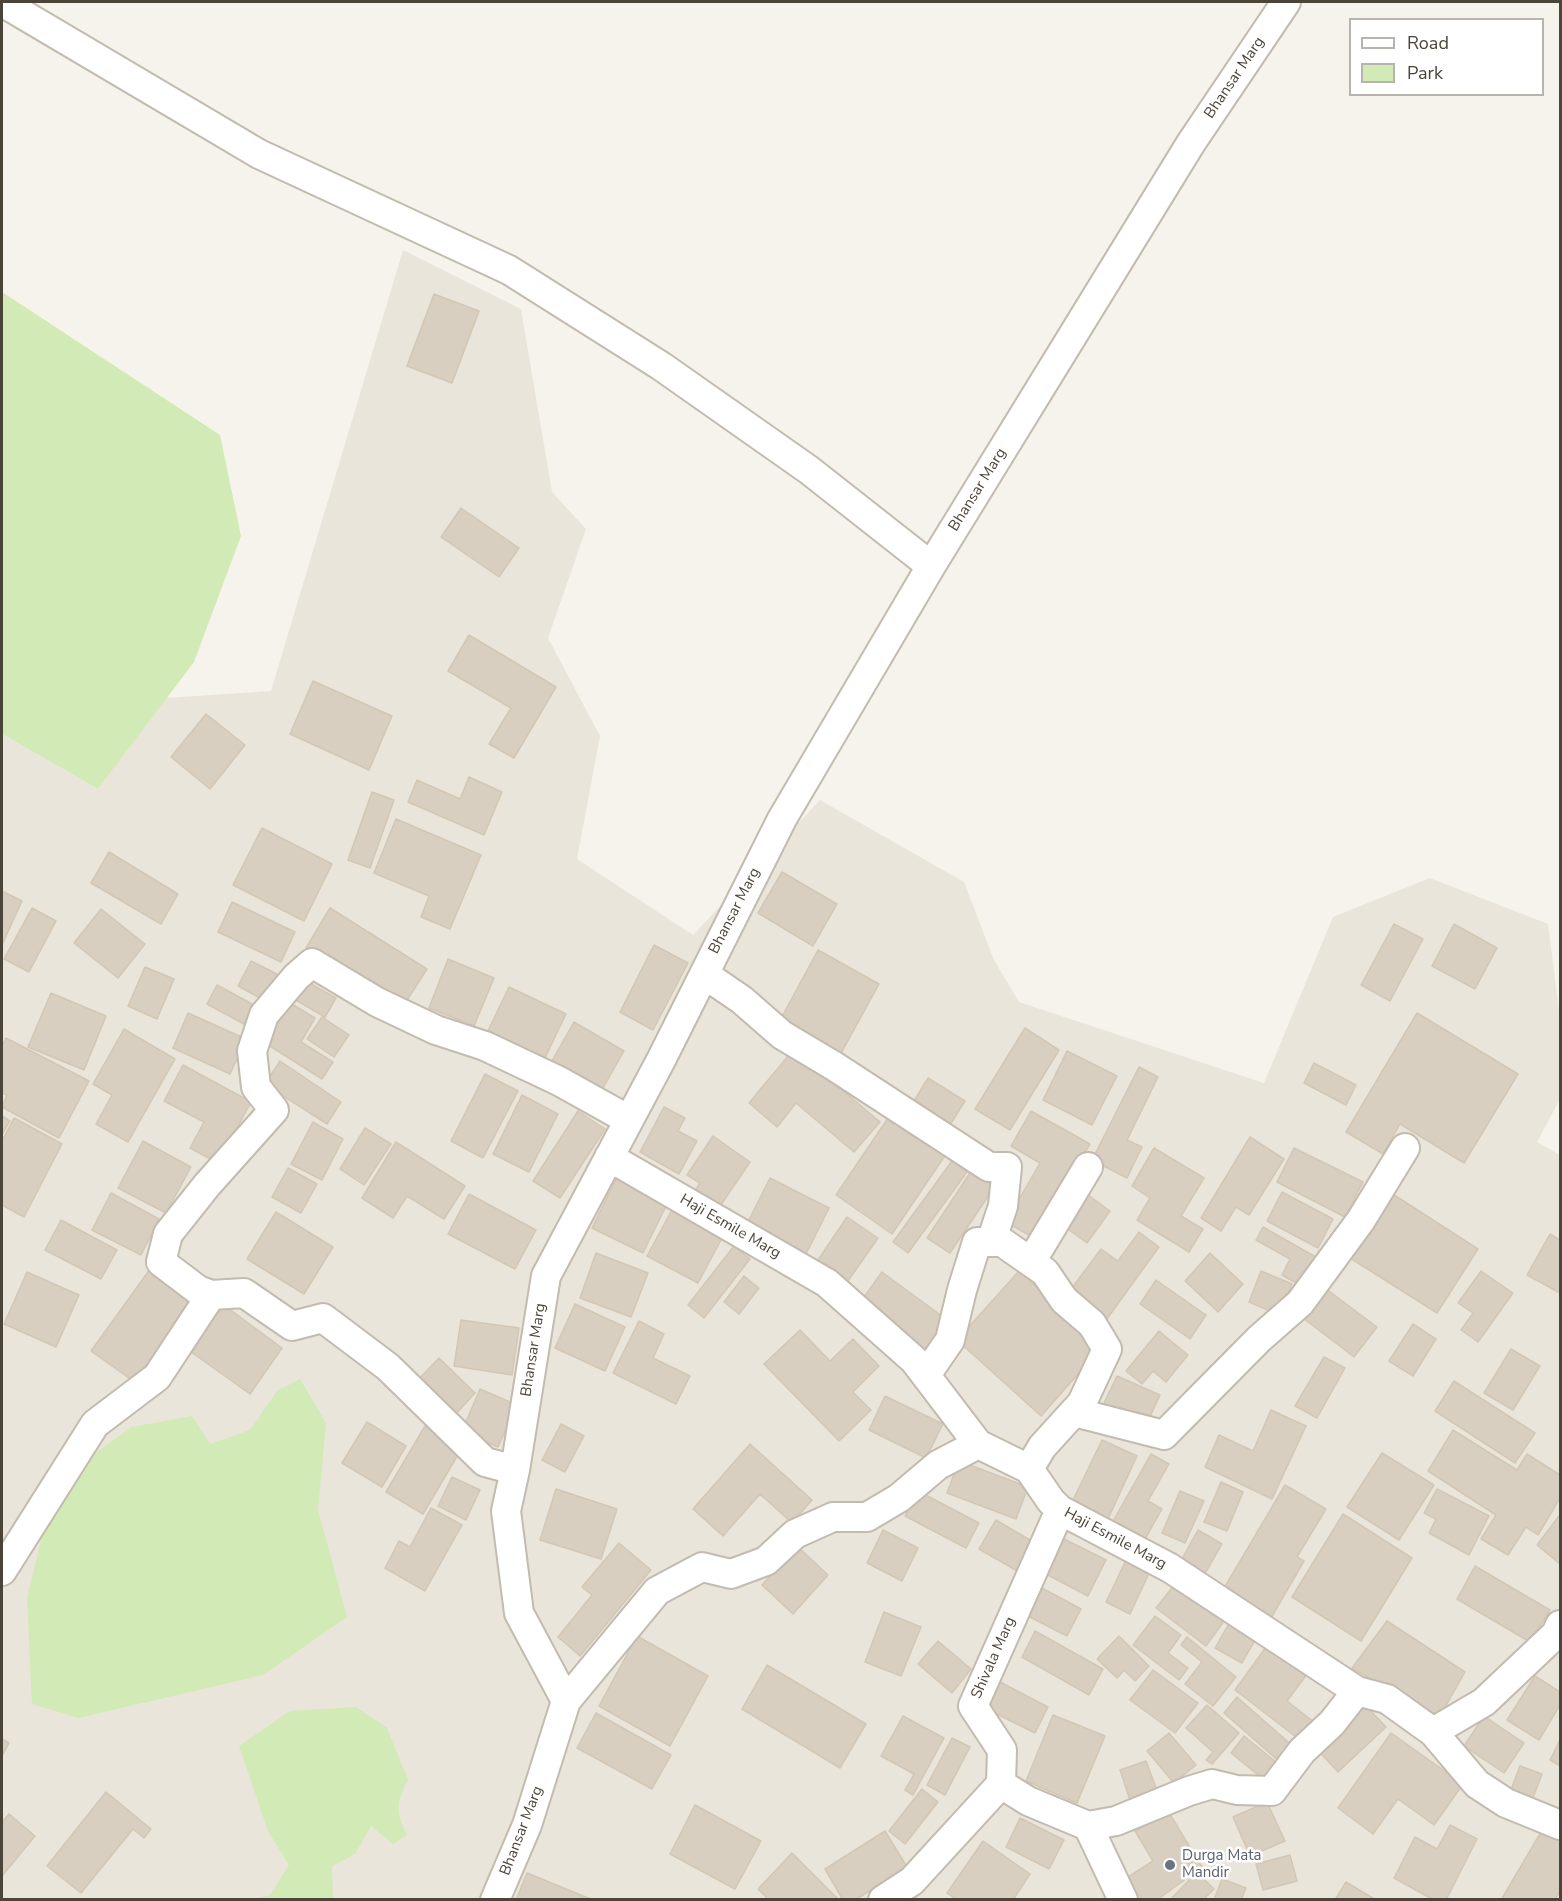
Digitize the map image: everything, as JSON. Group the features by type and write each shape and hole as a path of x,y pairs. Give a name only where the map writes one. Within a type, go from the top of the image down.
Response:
{"street":[{"path":"2,2 259,154 509,270 661,366 809,470 931,566"},
{"name":"Bhansar Marg","path":"495,1899 527,1825 566,1701 519,1613 506,1511 515,1470 546,1276 629,1120 782,819 931,566 1191,143 1286,2"},
{"path":"515,1470 485,1462 388,1367 323,1318 292,1326 244,1293 211,1295 198,1290 162,1262 168,1234 207,1185 274,1110 256,1087 252,1051 264,1015 296,977 312,963 376,1002 436,1030 485,1046 559,1081 629,1120"},
{"path":"704,974 742,1000 782,1035 834,1066 989,1167 1007,1167 1003,1206 991,1242"},
{"path":"1074,1412 1164,1435 1259,1339 1300,1303 1361,1220 1405,1148"},
{"name":"Haji Esmile Marg","path":"609,1157 827,1284 914,1360 978,1444 1029,1469 1060,1510 1170,1568 1357,1691 1387,1699 1433,1732 1477,1784 1506,1803 1560,1825"},
{"path":"1031,1262 1088,1167"},
{"path":"926,1375 950,1340 977,1242 1002,1242 1045,1272 1064,1300 1092,1323 1107,1349 1082,1403 1042,1447 1029,1469"},
{"path":"2,1571 95,1424 157,1377 211,1295"},
{"path":"566,1701 657,1591 702,1567 731,1574 766,1561 795,1534 832,1517 867,1517 899,1498 938,1465 978,1444"},
{"name":"Shivala Marg","path":"1000,1784 1002,1750 973,1706 1060,1510"},
{"path":"1433,1732 1484,1702 1559,1632"},
{"path":"883,1899 912,1881 1000,1784 1028,1801 1088,1826 1116,1821 1212,1784 1237,1790 1272,1791 1302,1751 1332,1723 1357,1691"},
{"path":"1088,1826 1123,1899"}],"shaded area":[{"path":"403,250 521,309 552,492 586,529 548,638 600,736 577,859 693,935 820,800 964,882 994,960 1019,1002 1264,1083 1333,917 1430,878 1548,924 1560,1019 1560,1099 1537,1142 1560,1155 1560,1899 2,1899 2,734 98,789 166,698 271,691"}],"green space":[{"path":"2,292 220,435 241,536 194,662 98,789 2,734"},
{"path":"300,1379 326,1423 318,1510 347,1617 263,1675 78,1718 32,1704 27,1598 42,1536 87,1459 132,1427 192,1416 210,1444 250,1430 277,1391"},
{"path":"356,1707 387,1728 408,1780 398,1807 407,1835 393,1844 371,1826 355,1854 332,1866 333,1899 253,1899 270,1895 289,1865 268,1831 239,1746 290,1711"}],"building":[{"path":"434,294 479,311 452,383 407,366"},
{"path":"461,508 519,548 499,577 441,537"},
{"path":"469,635 556,687 514,758 489,744 511,708 448,671"},
{"path":"313,681 392,716 369,770 290,734"},
{"path":"206,714 245,745 210,789 171,757"},
{"path":"469,777 502,792 484,835 408,802 417,780 460,799"},
{"path":"372,792 394,800 370,868 348,860"},
{"path":"396,819 481,855 450,929 421,917 429,896 374,873"},
{"path":"262,828 332,864 304,921 233,885"},
{"path":"109,852 178,894 161,924 91,883"},
{"path":"782,872 837,904 813,946 758,913"},
{"path":"2,891 22,901 2,945"},
{"path":"232,902 295,932 281,962 218,932"},
{"path":"32,908 56,921 29,972 4,959"},
{"path":"330,908 427,969 402,1008 306,948"},
{"path":"101,909 145,944 118,978 74,943"},
{"path":"1394,924 1423,939 1390,1001 1361,985"},
{"path":"1454,924 1497,948 1475,989 1432,966"},
{"path":"654,945 688,963 653,1030 620,1012"},
{"path":"818,950 879,984 839,1057 778,1024"},
{"path":"448,959 494,978 474,1026 429,1008"},
{"path":"251,961 277,974 264,1000 238,986"},
{"path":"145,967 174,979 157,1019 128,1006"},
{"path":"304,980 336,998 325,1017 294,999"},
{"path":"217,985 254,1005 244,1024 207,1004"},
{"path":"509,987 566,1014 543,1062 486,1035"},
{"path":"51,993 106,1016 84,1070 28,1047"},
{"path":"287,1001 315,1018 301,1042 333,1062 322,1079 262,1041"},
{"path":"188,1013 246,1039 230,1074 173,1048"},
{"path":"1417,1013 1518,1074 1464,1163 1400,1124 1383,1154 1346,1132"},
{"path":"322,1017 349,1035 334,1057 307,1039"},
{"path":"574,1022 624,1051 599,1095 549,1066"},
{"path":"1025,1028 1059,1050 1010,1130 975,1109"},
{"path":"124,1029 175,1059 128,1142 96,1124 112,1095 93,1084"},
{"path":"6,1038 89,1081 59,1138 2,1107 7,1095 2,1093 2,1046"},
{"path":"794,1049 880,1122 854,1152 796,1103 777,1127 749,1103"},
{"path":"1067,1051 1117,1076 1092,1125 1043,1100"},
{"path":"280,1061 341,1102 327,1124 265,1084"},
{"path":"1314,1063 1356,1085 1346,1105 1304,1083"},
{"path":"183,1065 251,1102 218,1163 190,1148 204,1122 164,1101"},
{"path":"1139,1067 1158,1077 1127,1140 1142,1147 1127,1178 1092,1160"},
{"path":"485,1074 518,1091 483,1158 451,1141"},
{"path":"928,1078 965,1101 945,1133 909,1109"},
{"path":"522,1095 558,1114 529,1172 493,1154"},
{"path":"664,1107 685,1118 678,1131 697,1141 679,1174 640,1152"},
{"path":"578,1111 605,1129 560,1198 533,1181"},
{"path":"1031,1111 1090,1144 1036,1239 1006,1222 1040,1163 1011,1146"},
{"path":"890,1115 946,1154 892,1234 836,1195"},
{"path":"2,1116 10,1121 2,1135"},
{"path":"14,1118 62,1144 24,1217 2,1205 2,1141"},
{"path":"313,1122 343,1139 322,1180 291,1164"},
{"path":"365,1128 391,1144 364,1185 340,1169"},
{"path":"713,1136 750,1162 714,1215 690,1198 700,1183 687,1175"},
{"path":"1250,1137 1284,1159 1249,1215 1236,1207 1221,1231 1201,1218"},
{"path":"143,1141 191,1167 166,1213 118,1188"},
{"path":"396,1142 465,1186 444,1219 407,1196 393,1218 362,1198"},
{"path":"1154,1148 1204,1178 1181,1216 1203,1229 1189,1252 1137,1220 1150,1198 1132,1186"},
{"path":"1294,1148 1363,1182 1345,1217 1277,1182"},
{"path":"952,1161 967,1172 908,1253 893,1242"},
{"path":"288,1168 317,1184 301,1213 272,1197"},
{"path":"972,1170 995,1186 950,1253 927,1238"},
{"path":"618,1175 669,1200 643,1253 592,1228"},
{"path":"770,1178 829,1208 806,1254 747,1224"},
{"path":"1388,1191 1478,1249 1437,1313 1347,1256"},
{"path":"1084,1192 1110,1211 1087,1243 1061,1224"},
{"path":"1282,1192 1333,1219 1318,1248 1267,1221"},
{"path":"111,1193 159,1219 141,1255 92,1230"},
{"path":"469,1194 536,1230 515,1269 448,1234"},
{"path":"673,1208 723,1236 698,1283 647,1256"},
{"path":"276,1212 333,1247 304,1294 247,1259"},
{"path":"847,1217 878,1238 848,1281 818,1260"},
{"path":"61,1220 117,1250 101,1279 45,1250"},
{"path":"1263,1227 1321,1260 1305,1288 1282,1275 1290,1259 1256,1240"},
{"path":"1139,1232 1159,1247 1104,1323 1066,1296 1101,1249 1118,1261"},
{"path":"1550,1234 1560,1240 1560,1293 1527,1275"},
{"path":"734,1246 750,1259 704,1318 688,1305"},
{"path":"596,1253 648,1273 631,1317 580,1298"},
{"path":"1210,1253 1243,1284 1218,1312 1185,1281"},
{"path":"153,1265 198,1297 136,1383 91,1351"},
{"path":"1019,1271 1102,1347 1041,1416 957,1340"},
{"path":"1261,1271 1292,1284 1279,1315 1249,1302"},
{"path":"1481,1271 1513,1293 1478,1342 1461,1330 1473,1313 1458,1303"},
{"path":"27,1272 79,1295 56,1347 4,1324"},
{"path":"882,1272 950,1322 926,1354 859,1304"},
{"path":"744,1276 759,1288 739,1314 724,1302"},
{"path":"1156,1280 1206,1315 1190,1339 1140,1304"},
{"path":"1325,1288 1377,1327 1354,1357 1303,1318"},
{"path":"217,1300 282,1348 250,1394 184,1347"},
{"path":"575,1304 625,1327 605,1371 555,1348"},
{"path":"461,1320 519,1328 512,1375 454,1366"},
{"path":"639,1321 664,1334 653,1358 690,1376 676,1404 613,1373"},
{"path":"1413,1324 1436,1339 1413,1376 1389,1361"},
{"path":"800,1330 830,1361 853,1339 879,1366 853,1392 871,1410 839,1441 764,1364"},
{"path":"1159,1331 1188,1355 1166,1382 1153,1371 1142,1384 1126,1371"},
{"path":"1511,1349 1540,1366 1513,1410 1484,1393"},
{"path":"1324,1357 1345,1368 1317,1418 1295,1406"},
{"path":"439,1358 475,1393 454,1416 417,1381"},
{"path":"1117,1376 1160,1395 1147,1423 1104,1403"},
{"path":"1454,1381 1535,1433 1515,1463 1435,1411"},
{"path":"480,1389 517,1405 498,1447 462,1431"},
{"path":"885,1396 943,1424 926,1458 869,1430"},
{"path":"1271,1410 1306,1426 1272,1499 1205,1467 1219,1435 1253,1451"},
{"path":"367,1422 406,1446 382,1487 342,1463"},
{"path":"561,1424 584,1436 565,1472 542,1460"},
{"path":"425,1426 462,1448 423,1514 386,1492"},
{"path":"1453,1430 1517,1470 1527,1454 1560,1475 1560,1498 1538,1535 1526,1527 1508,1555 1481,1539 1496,1515 1428,1471"},
{"path":"1102,1440 1137,1456 1108,1519 1072,1502"},
{"path":"750,1444 812,1500 792,1523 760,1494 723,1536 693,1509"},
{"path":"1382,1453 1434,1485 1399,1540 1347,1507"},
{"path":"1151,1454 1169,1464 1148,1501 1162,1509 1144,1541 1112,1523"},
{"path":"959,1461 1028,1487 1016,1519 947,1493"},
{"path":"452,1477 480,1490 466,1520 438,1506"},
{"path":"1221,1482 1243,1492 1227,1531 1204,1522"},
{"path":"1285,1485 1326,1509 1297,1557 1304,1561 1271,1618 1223,1590"},
{"path":"556,1489 617,1509 601,1559 540,1540"},
{"path":"1437,1489 1489,1516 1469,1555 1429,1533 1436,1519 1424,1513"},
{"path":"918,1491 979,1523 966,1548 905,1516"},
{"path":"1180,1491 1204,1501 1185,1543 1162,1533"},
{"path":"431,1508 462,1525 425,1591 385,1568 399,1541 410,1547"},
{"path":"1343,1514 1412,1558 1361,1641 1292,1597"},
{"path":"1560,1517 1560,1564 1537,1545"},
{"path":"996,1520 1035,1543 1019,1572 979,1549"},
{"path":"883,1530 918,1548 902,1581 867,1563"},
{"path":"1198,1530 1222,1544 1202,1579 1178,1566"},
{"path":"1062,1538 1106,1560 1088,1596 1044,1573"},
{"path":"619,1543 651,1570 580,1656 558,1637 592,1595 582,1587"},
{"path":"797,1546 828,1575 793,1614 762,1585"},
{"path":"1127,1558 1151,1569 1130,1614 1106,1602"},
{"path":"1475,1566 1550,1610 1530,1642 1457,1599"},
{"path":"1175,1584 1224,1621 1206,1646 1156,1608"},
{"path":"1040,1587 1081,1609 1067,1636 1026,1615"},
{"path":"884,1612 921,1627 901,1676 865,1662"},
{"path":"1155,1616 1181,1635 1168,1653 1188,1668 1179,1680 1133,1645"},
{"path":"1231,1620 1258,1635 1242,1663 1215,1648"},
{"path":"1387,1621 1465,1672 1439,1718 1352,1668"},
{"path":"1035,1631 1103,1669 1089,1695 1022,1657"},
{"path":"637,1636 708,1676 670,1746 599,1706"},
{"path":"1119,1636 1149,1666 1135,1681 1124,1670 1117,1678 1097,1659"},
{"path":"1187,1637 1236,1677 1213,1706 1185,1684 1202,1662 1181,1645"},
{"path":"938,1641 971,1669 952,1693 918,1664"},
{"path":"1269,1643 1308,1673 1287,1701 1314,1722 1300,1740 1235,1690"},
{"path":"767,1665 866,1724 840,1768 742,1709"},
{"path":"1153,1670 1198,1703 1175,1733 1130,1700"},
{"path":"1535,1676 1560,1692 1560,1705 1539,1740 1507,1720"},
{"path":"1000,1682 1048,1707 1035,1733 987,1709"},
{"path":"1237,1697 1295,1748 1281,1763 1224,1713"},
{"path":"1364,1704 1386,1727 1338,1772 1316,1748"},
{"path":"1207,1705 1239,1733 1212,1764 1206,1760 1213,1752 1186,1728"},
{"path":"596,1713 671,1755 652,1789 577,1748"},
{"path":"1053,1715 1105,1736 1077,1803 1026,1781"},
{"path":"903,1716 944,1738 913,1795 905,1790 914,1774 881,1756"},
{"path":"1484,1716 1524,1743 1504,1773 1464,1746"},
{"path":"1169,1733 1196,1765 1174,1783 1147,1751"},
{"path":"1391,1733 1463,1784 1434,1825 1398,1799 1373,1834 1338,1808"},
{"path":"1244,1736 1276,1762 1263,1779 1231,1753"},
{"path":"952,1738 970,1747 945,1795 927,1785"},
{"path":"2,1739 9,1743 2,1756"},
{"path":"1560,1740 1560,1766 1550,1760"},
{"path":"1146,1761 1158,1793 1131,1803 1120,1770"},
{"path":"1520,1766 1542,1774 1532,1800 1510,1792"},
{"path":"922,1789 938,1802 905,1844 889,1831"},
{"path":"106,1792 151,1829 144,1838 133,1829 81,1893 47,1866"},
{"path":"1267,1802 1285,1841 1250,1856 1233,1817"},
{"path":"695,1805 761,1841 735,1889 670,1854"},
{"path":"1168,1811 1202,1867 1157,1900 1137,1900 1125,1879 1153,1861 1135,1831"},
{"path":"9,1814 35,1836 2,1876 2,1822"},
{"path":"1020,1818 1064,1840 1049,1869 1006,1847"},
{"path":"1450,1825 1477,1839 1446,1900 1434,1900 1394,1878 1415,1837 1437,1849"},
{"path":"1544,1827 1560,1837 1560,1891 1555,1900 1501,1900"},
{"path":"885,1831 907,1867 855,1900 843,1900 825,1869"},
{"path":"983,1841 1030,1874 1013,1900 957,1900 947,1893"},
{"path":"792,1853 839,1900 769,1900 758,1889"},
{"path":"1290,1855 1297,1881 1263,1890 1256,1864"},
{"path":"1197,1872 1214,1889 1203,1900 1170,1900"},
{"path":"527,1873 593,1900 516,1900"},
{"path":"1222,1879 1246,1888 1241,1900 1214,1900"},
{"path":"1346,1882 1376,1900 1335,1900"}],"place":[{"name":"Durga Mata Mandir","path":"1170,1865"}]}
